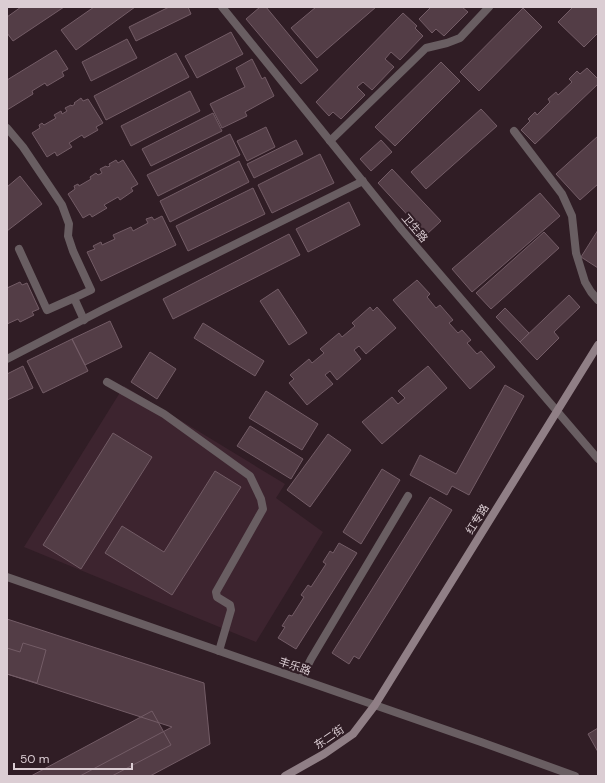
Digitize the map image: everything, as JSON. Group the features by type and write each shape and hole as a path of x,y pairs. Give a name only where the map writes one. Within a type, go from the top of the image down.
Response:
{"street":[{"name":"卫生路","path":"222,7 402,230 598,459"},
{"path":"330,141 426,48 460,38 489,7"},
{"path":"7,128 23,148 62,206 69,224 68,236 91,290 47,310 19,250"},
{"path":"514,131 562,194 572,216 576,253 585,282 598,300"},
{"path":"7,359 363,181"},
{"path":"74,298 84,320"},
{"name":"红专路","path":"375,705 598,345"},
{"path":"107,382 164,414 250,476 261,499 263,509 216,592 217,597 230,604 231,610 219,651"},
{"path":"300,679 408,496"},
{"name":"丰乐路","path":"7,577 575,776"},
{"name":"东二街","path":"285,776 324,754 353,734 375,705"}],"shaded area":[{"path":"124,386 285,484 276,498 323,532 256,642 24,547"}],"building":[{"path":"21,7 64,7 13,41 7,33 7,17"},
{"path":"94,7 135,7 76,50 61,30"},
{"path":"169,7 188,7 191,14 136,41 129,27"},
{"path":"260,7 266,7 318,70 301,84 246,19"},
{"path":"316,7 376,7 317,58 291,28"},
{"path":"431,7 462,7 468,12 444,36 436,29 432,33 419,19"},
{"path":"573,7 598,7 598,33 584,47 558,22"},
{"path":"523,8 542,27 479,91 460,72"},
{"path":"403,13 417,26 415,28 423,36 400,60 391,52 385,59 394,67 372,90 363,82 357,87 365,95 341,119 333,112 329,116 316,102"},
{"path":"231,32 243,54 197,78 185,56"},
{"path":"127,39 137,58 91,81 82,62"},
{"path":"56,50 68,69 62,72 64,76 47,86 45,83 32,91 33,94 7,110 7,80"},
{"path":"176,53 189,77 106,120 94,96"},
{"path":"252,59 262,79 265,77 274,96 245,112 247,116 222,128 210,104 245,87 236,68"},
{"path":"441,62 460,81 395,146 375,127"},
{"path":"587,68 598,79 598,84 535,144 521,130 530,121 528,119 535,112 537,115 550,102 548,99 556,92 558,95 572,82 569,79 577,71 580,74"},
{"path":"190,91 200,111 131,146 121,126"},
{"path":"81,98 83,101 88,99 103,123 96,127 98,130 84,138 82,135 69,143 72,147 57,156 55,152 47,157 32,133 40,128 39,125 42,123 44,125 56,118 54,115 61,111 62,114 67,111 65,108 71,105 72,106"},
{"path":"481,109 497,126 426,189 411,172"},
{"path":"213,113 222,131 151,166 142,149"},
{"path":"266,127 275,147 247,161 237,141"},
{"path":"230,134 240,155 158,196 147,175"},
{"path":"598,136 598,184 580,200 556,174"},
{"path":"296,140 303,154 254,178 247,164"},
{"path":"381,140 392,152 371,171 360,159"},
{"path":"320,154 334,183 272,213 258,185"},
{"path":"116,160 118,163 123,160 138,184 131,188 133,191 120,200 118,197 104,205 107,208 92,217 90,214 83,218 68,194 75,189 74,186 78,184 79,186 91,179 90,177 96,173 98,175 102,173 100,169 110,166 109,164"},
{"path":"239,161 249,182 170,222 160,201"},
{"path":"392,169 441,221 426,235 378,183"},
{"path":"20,176 42,204 7,231 7,187"},
{"path":"253,188 265,214 188,251 176,226"},
{"path":"540,193 560,216 472,292 452,269"},
{"path":"349,202 360,225 308,252 296,229"},
{"path":"162,216 176,245 101,281 87,252 95,249 93,246 101,242 102,245 115,239 113,235 131,227 133,231 148,223 146,219 152,217 154,220"},
{"path":"598,230 598,268 581,257"},
{"path":"544,232 559,248 491,309 476,293"},
{"path":"289,234 300,255 173,319 163,299"},
{"path":"417,280 430,294 427,297 436,308 440,305 453,320 449,323 458,333 462,330 471,340 467,343 477,354 481,351 495,367 470,389 393,300"},
{"path":"20,282 22,285 27,283 39,309 32,312 34,315 20,322 18,319 7,324 7,288"},
{"path":"278,289 307,333 289,345 260,301"},
{"path":"569,295 580,307 554,332 559,338 537,360 520,342"},
{"path":"370,307 373,311 377,307 396,328 366,354 359,346 354,350 361,359 337,380 330,371 325,375 333,384 307,405 289,383 294,379 290,375 309,359 312,363 324,353 320,349 339,333 342,337 355,326 352,323"},
{"path":"505,308 529,333 520,342 496,317"},
{"path":"110,321 122,347 85,365 72,339"},
{"path":"203,323 264,361 255,376 194,338"},
{"path":"72,339 88,371 43,393 27,361"},
{"path":"150,352 176,369 157,399 131,382"},
{"path":"23,366 33,388 7,400 7,374"},
{"path":"428,366 447,388 382,444 362,422 392,397 398,404 405,398 398,391"},
{"path":"505,385 524,396 469,495 452,486 447,495 410,475 420,455 456,474"},
{"path":"266,391 318,424 302,450 249,418"},
{"path":"250,426 303,459 291,479 237,446"},
{"path":"113,433 152,457 81,569 43,545"},
{"path":"328,434 351,450 310,507 287,490"},
{"path":"382,469 400,480 361,544 343,532"},
{"path":"215,471 241,487 172,595 105,553 122,526 164,552"},
{"path":"430,497 452,510 359,659 354,656 349,664 332,653"},
{"path":"339,543 357,553 296,649 278,638 285,627 282,626 289,615 292,616 304,597 301,595 308,585 311,587 326,564 323,562 330,551 333,553"},
{"path":"7,619 204,683 210,744 150,776 80,776 172,727 7,674"},
{"path":"23,643 46,650 37,683 7,674 7,648 20,652"},
{"path":"152,711 171,745 112,776 31,776"},
{"path":"598,728 598,752 588,734"}]}
